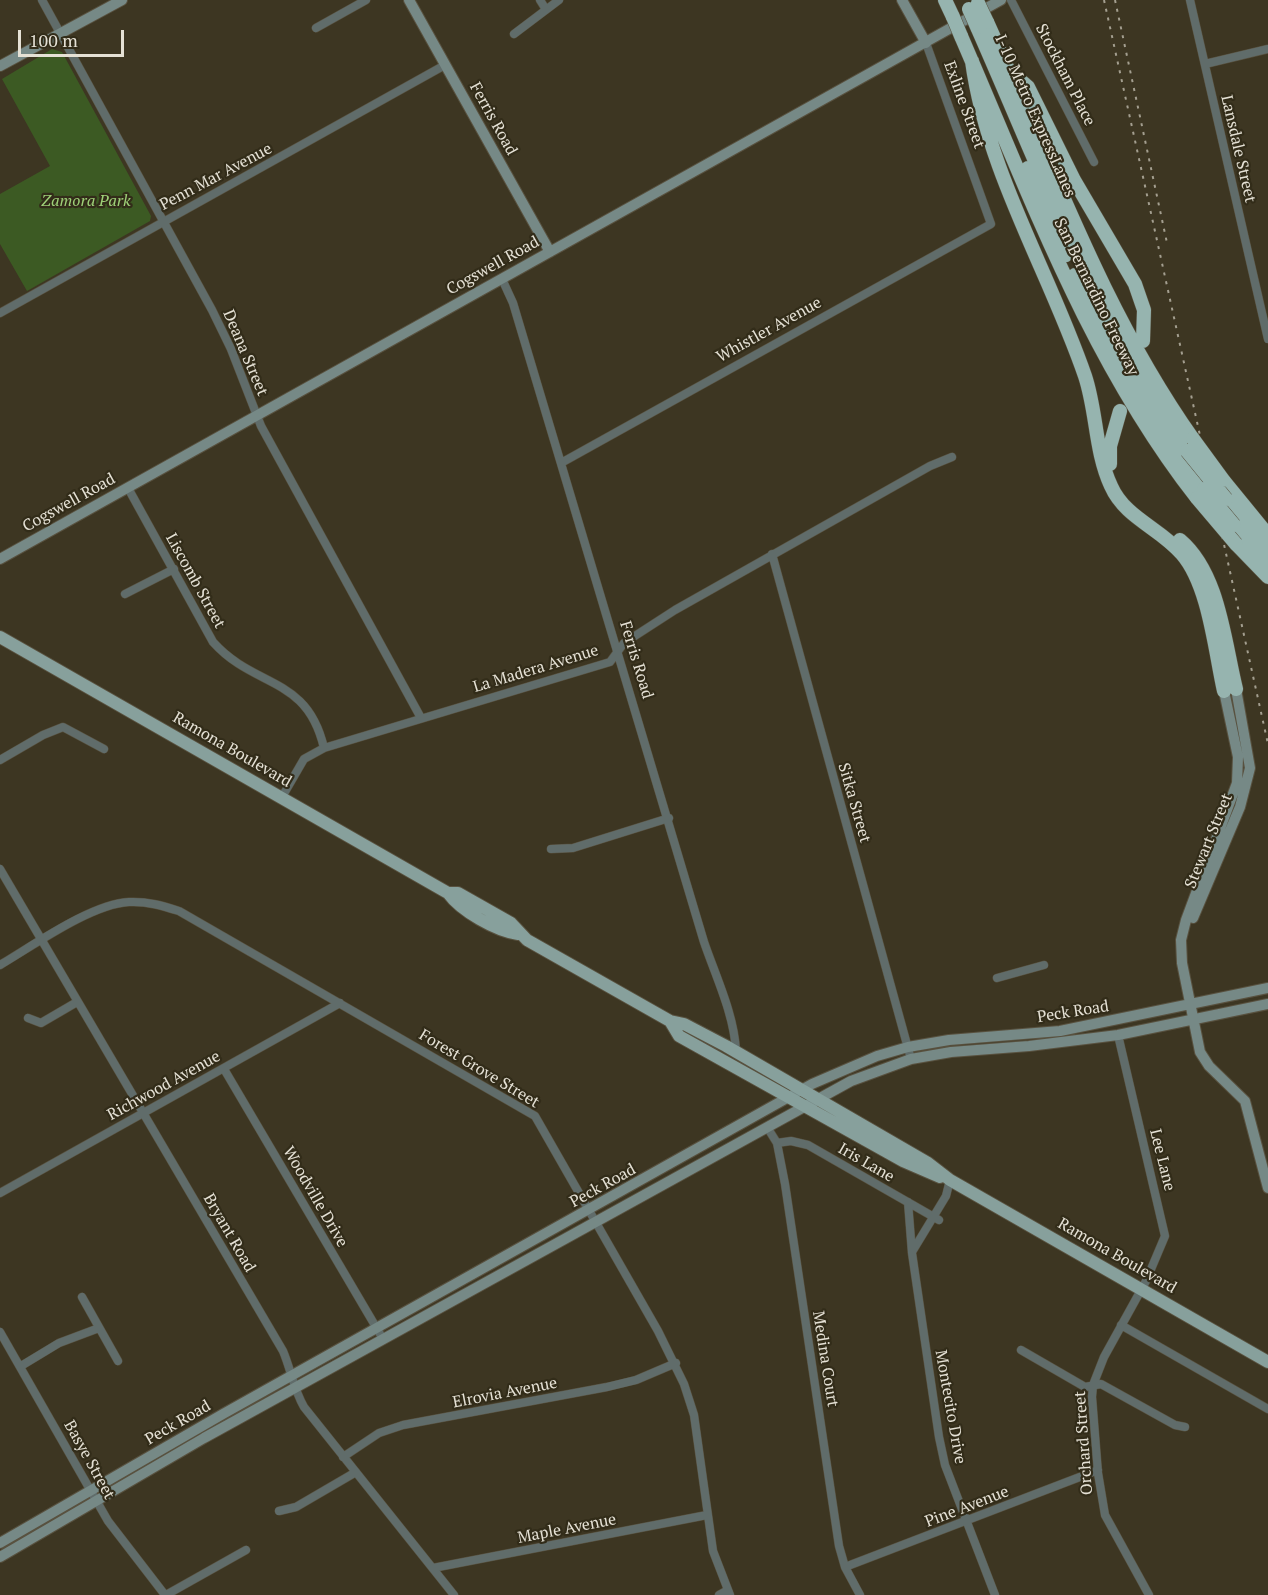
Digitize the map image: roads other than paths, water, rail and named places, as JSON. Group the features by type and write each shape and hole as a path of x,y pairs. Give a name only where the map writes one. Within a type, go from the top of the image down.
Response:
{"highway":[{"name":"San Bernardino Freeway","path":"945,0 1078,304 1109,366 1152,438 1200,494 1236,544 1268,577"},
{"name":"San Bernardino Freeway","path":"972,3 1009,70 1112,303 1190,445 1223,480 1268,535"},
{"name":"I-10 Metro ExpressLanes","path":"982,24 1103,312 1151,397 1190,445 1226,499 1268,546"},
{"path":"972,61 978,103 1017,210 1085,376 1111,486 1127,509 1177,548 1196,574 1230,690"},
{"path":"1009,70 1028,87 1074,180 1135,284 1144,310 1143,341"},
{"path":"1120,411 1110,446 1109,457 1113,477 1132,505 1182,541 1203,566 1212,588 1230,690"},
{"path":"1200,494 1268,561"}],"main road":[{"path":"0,66 122,0"},
{"name":"Ferris Road","path":"409,0 550,252"},
{"name":"Exline Street","path":"902,0 926,43"},
{"name":"Cogswell Road","path":"0,559 1001,0"},
{"name":"Ramona Boulevard","path":"0,637 448,893 454,902 506,932 519,934 670,1022 684,1024 736,1051 928,1163 950,1180 1268,1362"},
{"name":"Stewart Street","path":"1230,690 1250,768 1240,807 1189,928 1186,960 1194,994 1192,1004 1200,1052 1209,1066 1245,1101 1268,1188"},
{"name":"Peck Road","path":"0,1543 294,1375 790,1099 802,1090 844,1069 908,1047 949,1040 1060,1031 1268,988"},
{"name":"Peck Road","path":"0,1557 296,1387 702,1161 851,1081 911,1059 951,1052 1029,1046 1118,1035 1268,1004"},
{"name":"Ramona Boulevard","path":"670,1022 679,1036 790,1099 922,1171 950,1180"},
{"path":"696,1151 702,1161"},
{"path":"475,1274 481,1285"}],"street":[{"name":"Deana Street","path":"42,0 217,320 256,415 422,717"},
{"path":"316,28 366,0"},
{"path":"540,0 545,8"},
{"path":"514,34 542,15 545,8 559,0"},
{"name":"Stockham Place","path":"1011,0 1094,162"},
{"name":"Lansdale Street","path":"1190,0 1268,339"},
{"name":"Exline Street","path":"926,43 991,224"},
{"path":"1205,64 1268,49"},
{"name":"Penn Mar Avenue","path":"0,313 445,65"},
{"name":"Whistler Avenue","path":"561,463 991,224"},
{"name":"Ferris Road","path":"502,279 513,303 669,818 704,942 729,1016 736,1051"},
{"name":"La Madera Avenue","path":"282,797 304,759 324,748 610,662 624,643 675,610 930,466 952,458"},
{"name":"Liscomb Street","path":"128,488 213,642 227,656 307,706 319,727 324,748"},
{"name":"Sitka Street","path":"772,554 911,1059"},
{"path":"125,594 174,569"},
{"path":"0,760 43,735 63,727 104,749"},
{"path":"551,849 573,848 669,818"},
{"name":"Bryant Road","path":"0,869 283,1351 294,1375 304,1407 454,1595"},
{"name":"Forest Grove Street","path":"41,940 100,908 128,902 154,903 179,911 535,1116 676,1363 694,1415 707,1515 718,1568 729,1592"},
{"path":"0,965 41,940"},
{"path":"997,978 1044,965"},
{"path":"28,1018 41,1023 78,1002"},
{"name":"Richwood Avenue","path":"0,1193 340,1003"},
{"name":"Lee Lane","path":"1118,1035 1165,1236 1142,1289"},
{"name":"Woodville Drive","path":"224,1069 383,1340"},
{"name":"Medina Court","path":"767,1127 777,1143 838,1546 845,1567 860,1595"},
{"name":"Iris Lane","path":"777,1143 791,1141 808,1145 936,1219"},
{"path":"912,1253 936,1219 950,1180"},
{"name":"Montecito Drive","path":"908,1202 912,1253 945,1465 995,1595"},
{"name":"Orchard Street","path":"1142,1289 1121,1325 1093,1385 1098,1470 1105,1515 1149,1595"},
{"path":"82,1297 118,1361"},
{"path":"1121,1325 1268,1409"},
{"path":"21,1366 59,1342 99,1328"},
{"name":"Basye Street","path":"0,1332 108,1521 166,1595"},
{"path":"1021,1350 1085,1387 1101,1384 1174,1425 1185,1427"},
{"name":"Elrovia Avenue","path":"343,1457 379,1433 404,1425 607,1387 636,1380 676,1363"},
{"name":"Pine Avenue","path":"845,1567 968,1522 1098,1470"},
{"path":"279,1511 296,1507 356,1472"},
{"name":"Maple Avenue","path":"433,1568 707,1515"},
{"path":"166,1595 246,1550"},
{"path":"719,1595 729,1592"}],"railway":[{"path":"1104,0 1268,744"},
{"path":"1115,0 1167,243"}],"park label":[{"name":"Zamora Park","path":"86,201"}]}
